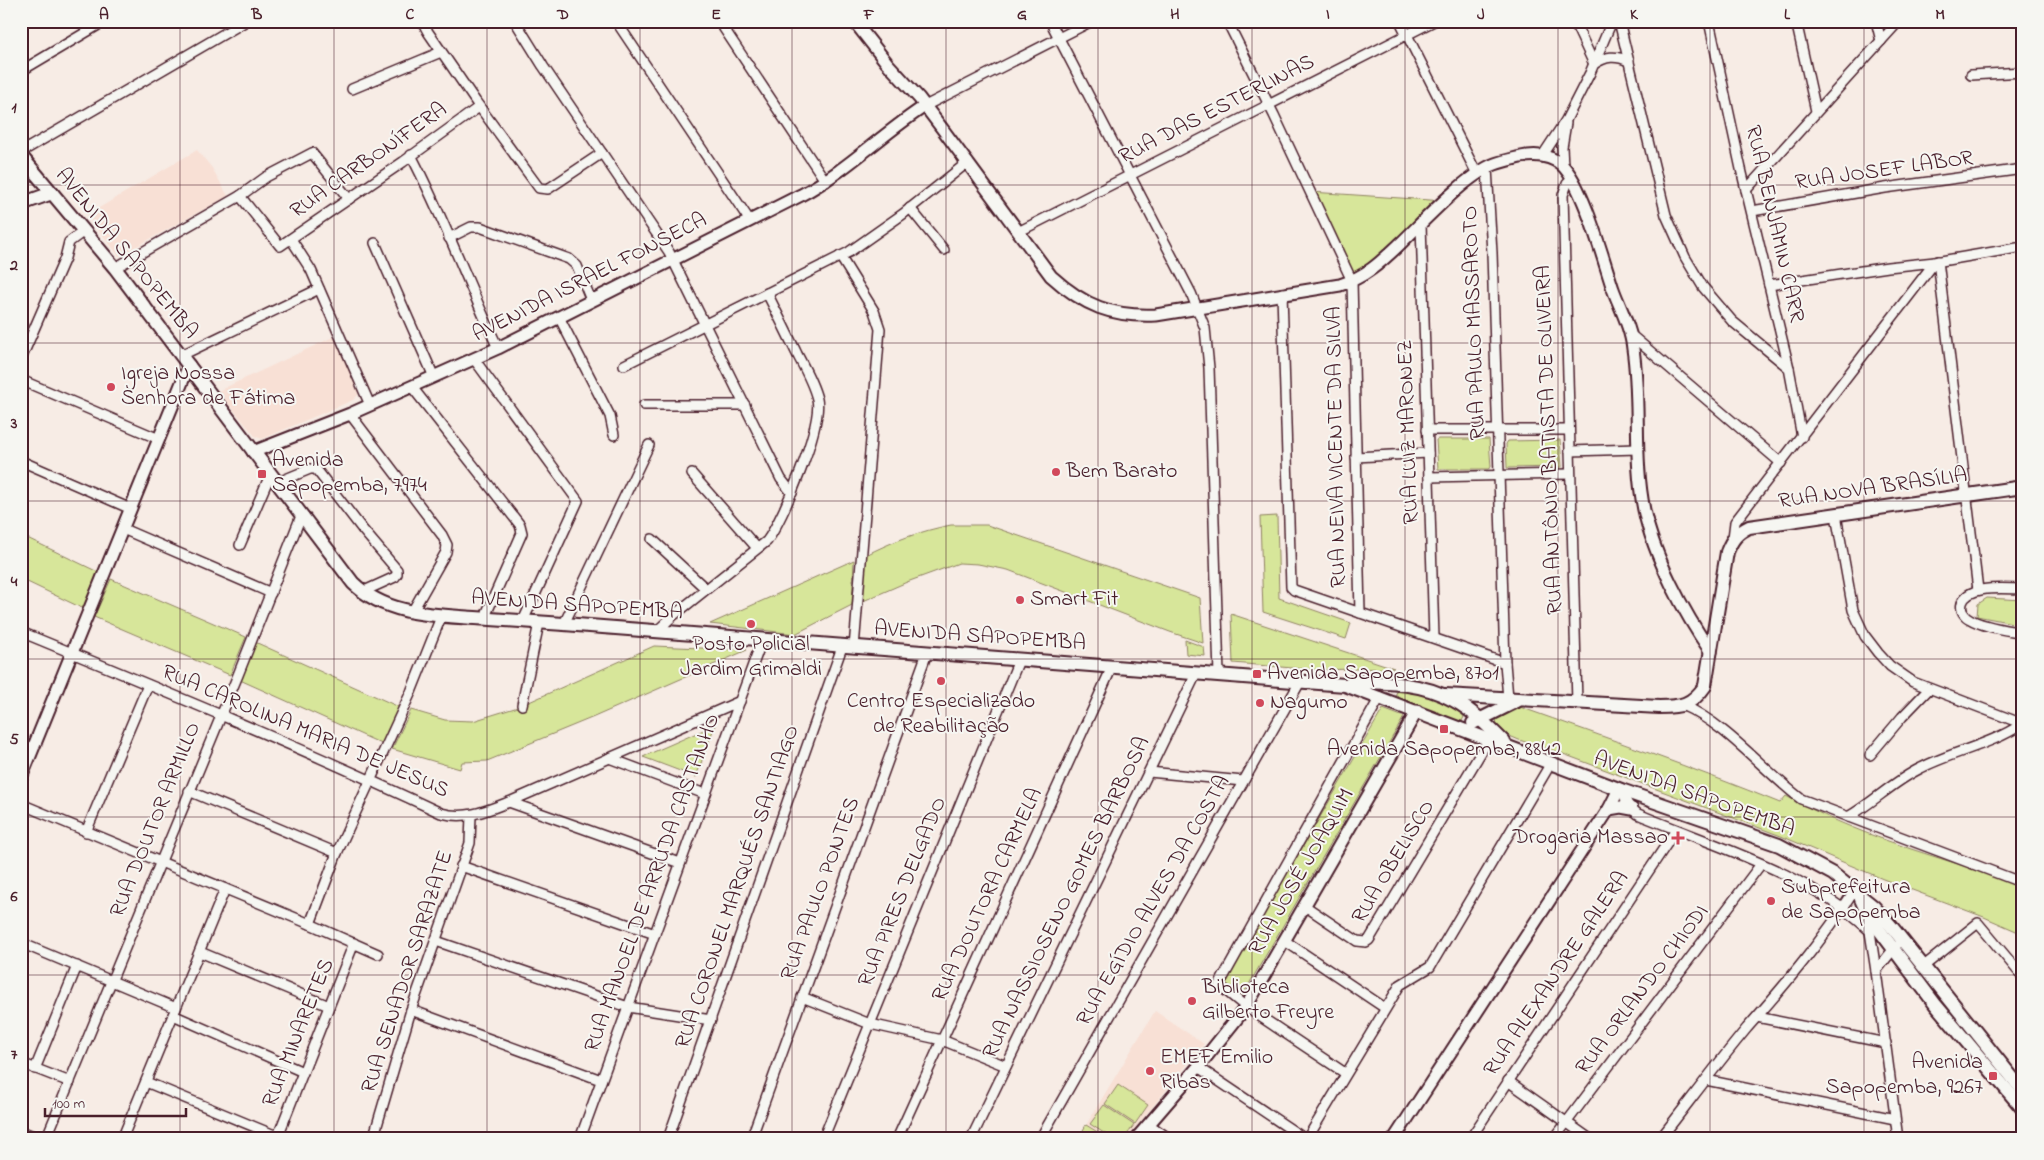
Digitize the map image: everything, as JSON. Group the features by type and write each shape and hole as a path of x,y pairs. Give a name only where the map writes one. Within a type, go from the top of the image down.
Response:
{"main road":[{"name":"AVENIDA SAPOPEMBA","path":"21,154 115,268 353,583 362,592 387,606 441,617 539,622 1345,685 1621,790 1779,845 1833,874 1874,907 1935,1004 2023,1109"},
{"path":"21,204 52,193"},
{"name":"RUA NOVA BRASÍLIA","path":"1733,538 1749,528 2023,487"},
{"path":"1445,696 1659,707 1693,704 1705,686 1727,552 1733,538"},
{"name":"AVENIDA SAPOPEMBA","path":"1345,685 1354,682 1408,684 1445,696 1466,708 1508,746"},
{"path":"1385,699 1393,691 1408,684"},
{"path":"1453,725 1463,726 1480,721 1512,699"},
{"name":"AVENIDA SAPOPEMBA","path":"1857,893 1868,915 1924,966 2023,1091"},
{"path":"1935,1004 1941,1003 1945,1005 1986,1044"}],"street":[{"path":"21,71 105,21"},
{"path":"21,154 246,21"},
{"path":"423,21 479,106 539,188 548,189 602,153"},
{"path":"515,21 661,239 781,478 792,493"},
{"path":"616,21 750,221"},
{"path":"719,21 826,182"},
{"path":"854,21 887,63 925,106 1051,276 1066,290 1084,302 1108,312 1136,316 1156,315 1340,285 1362,277 1379,264 1421,224 1482,171 1522,157 1543,155 1563,166 1572,179 1583,202 1631,335 1634,358 1641,494 1650,533 1661,561 1693,627 1711,652"},
{"path":"1050,21 1198,307 1205,328 1209,368 1219,675"},
{"path":"925,106 1092,21"},
{"path":"1227,21 1352,281"},
{"path":"1400,21 1482,171"},
{"name":"RUA DAS ESTERLINAS","path":"1018,232 1434,21"},
{"path":"1574,21 1594,64"},
{"path":"1543,155 1566,120 1594,64 1612,21"},
{"path":"1619,21 1666,215 1692,271 1732,321 1788,368"},
{"name":"RUA BENJAMIN CARR","path":"1709,21 1802,436"},
{"path":"1796,21 1816,111"},
{"path":"1876,21 1881,41"},
{"path":"1746,190 1898,21"},
{"path":"352,89 442,52"},
{"path":"1594,64 1608,57 1629,61"},
{"path":"1971,76 2023,72"},
{"name":"RUA CARBONÍFERA","path":"240,196 280,246 349,200 479,106"},
{"name":"AVENIDA ISRAEL FONSECA","path":"253,452 370,406 498,348 826,182 904,120 925,106"},
{"path":"1563,166 1562,147 1566,120"},
{"path":"115,268 240,196 266,177 312,153 349,200"},
{"path":"412,155 498,348"},
{"path":"624,365 840,256 874,235 968,162"},
{"name":"RUA JOSEF LABOR","path":"1752,211 1885,188 2023,169"},
{"name":"RUA PAULO MASSAROTO","path":"1482,171 1492,253 1505,663 1512,699"},
{"name":"RUA ANTÔNIO BATISTA DE OLIVEIRA","path":"1572,179 1567,184 1563,196 1577,703"},
{"path":"910,208 944,250"},
{"name":"RUA LUIZ MARONEZ","path":"1421,224 1434,638"},
{"path":"449,238 471,227 480,227 569,260 577,266 592,300"},
{"path":"21,359 65,258 69,242 84,231"},
{"path":"291,239 319,289 370,406"},
{"path":"375,243 434,377"},
{"path":"1769,285 1888,267 1936,262 2023,247"},
{"name":"RUA CORONEL MARQUÉS SANTIAGO","path":"668,1139 848,647 880,329 874,311 840,256"},
{"path":"1733,538 1735,522 1936,262"},
{"path":"1936,262 1978,590"},
{"name":"RUA NEIVA VICENTE DA SILVA","path":"1352,281 1360,613"},
{"path":"21,778 159,439 185,360 319,289"},
{"path":"656,632 674,614 767,541 775,529 792,493 817,420 818,409 812,382 767,292"},
{"path":"1282,293 1290,583 1294,590 1505,663"},
{"path":"559,317 610,416 614,435"},
{"path":"1631,335 1781,463"},
{"path":"474,359 578,501 523,621"},
{"path":"21,380 159,439"},
{"path":"412,387 520,525 522,533 484,618"},
{"path":"644,405 745,405"},
{"path":"350,414 442,534 447,545 446,552 412,612"},
{"path":"1427,430 1569,430"},
{"path":"564,624 649,445"},
{"path":"1570,451 1638,449"},
{"path":"1356,457 1428,453"},
{"path":"21,461 131,509"},
{"path":"240,545 273,479 316,469 398,572 394,577 362,592"},
{"path":"692,474 757,548"},
{"path":"1428,478 1570,474"},
{"path":"1748,507 1749,528"},
{"path":"1836,515 1853,610 1858,624 1890,666 1913,682 2023,724"},
{"name":"RUA DOUTOR ARMILLO","path":"46,1139 301,516"},
{"path":"123,529 271,593"},
{"path":"652,539 706,589"},
{"path":"2023,589 1978,590 1968,594 1962,602 1961,608 1964,614 1971,620 2023,634"},
{"path":"310,924 337,853 411,692 441,617"},
{"path":"522,704 539,622"},
{"name":"RUA CAROLINA MARIA DE JESUS","path":"21,632 370,779 441,813 453,816 471,815 509,802 740,700"},
{"name":"RUA MANOEL DE ARRUDA CASTANHO","path":"580,1139 762,640"},
{"name":"RUA PAULO PONTES","path":"751,1139 926,653"},
{"name":"RUA PIRES DELGADO","path":"822,1139 1019,660"},
{"name":"RUA DOUTORA CARMELA","path":"897,1139 1112,667"},
{"name":"RUA NASSIOSENO GOMES BARBOSA","path":"970,1139 1196,674"},
{"name":"RUA EGÍDIO ALVES DA COSTA","path":"1040,1139 1300,682"},
{"path":"86,832 148,686"},
{"path":"1870,755 1929,688"},
{"path":"1345,1073 1246,1007 1220,987 1219,982 1385,699"},
{"path":"1693,704 1743,747 1776,780 1801,799 2023,883"},
{"name":"RUA JOSÉ JOAQUIM","path":"1136,1139 1198,1067 1246,1007 1417,711"},
{"path":"1848,817 1861,810 1894,783 1921,767 1997,739 2023,724"},
{"name":"RUA OBELISCO","path":"1305,906 1357,941 1366,942 1369,940 1490,739"},
{"path":"609,758 705,794"},
{"path":"1198,1067 1306,1139 1400,985 1430,967 1551,763"},
{"path":"1149,772 1244,781"},
{"path":"1394,1139 1621,790"},
{"path":"1621,790 1626,801 1635,811"},
{"path":"189,791 337,853"},
{"path":"1635,811 1636,803 1641,796"},
{"path":"509,802 680,863"},
{"path":"21,804 378,954"},
{"path":"1609,809 1621,807 1635,811 1796,880 1843,909 1869,930"},
{"name":"RUA SENADOR SARAZATE","path":"373,1139 411,1010 470,843 471,815"},
{"name":"RUA ALEXANDRE GALERA","path":"1470,1139 1676,830"},
{"name":"RUA ORLANDO CHIODI","path":"1554,1139 1761,864"},
{"path":"461,866 655,934"},
{"path":"122,1139 225,889"},
{"path":"1660,1139 1857,893"},
{"path":"1868,915 1898,1139"},
{"path":"1924,966 1978,923 2023,977"},
{"path":"1285,941 1385,1008"},
{"path":"436,942 628,1006 651,1012 711,1020"},
{"name":"RUA MINARETES","path":"281,1138 303,1072 354,943"},
{"path":"1876,971 1898,943"},
{"path":"21,944 111,980 174,1012 303,1072"},
{"path":"200,952 329,1006"},
{"path":"36,1069 78,966"},
{"path":"802,997 870,1024 942,1040 1006,1066"},
{"path":"411,1010 601,1080"},
{"path":"1758,1017 1886,1043"},
{"path":"21,1063 70,1082"},
{"path":"1706,1080 1895,1119"},
{"path":"146,1082 281,1138"},
{"path":"1508,1082 1590,1139"},
{"path":"1148,1124 1170,1139"},
{"path":"21,1131 42,1139"}],"shaded area":[{"path":"197,150 212,168 228,196 119,256 87,215"},
{"path":"335,336 359,394 353,400 262,439 255,436 218,391"},
{"name":"EMEF Emilio Ribas","path":"1155,1011 1204,1044 1126,1139 1109,1139 1086,1125"}],"green space":[{"path":"1311,192 1445,201 1352,281"},
{"path":"1489,439 1491,467 1488,469 1438,469 1436,440"},
{"path":"1560,440 1562,467 1507,468 1506,444 1508,441"},
{"path":"1277,516 1279,598 1351,623 1346,639 1263,612 1260,517"},
{"path":"951,525 987,525 1200,598 1203,643 1008,570 978,564 959,563 907,582 861,602 864,556 907,537"},
{"path":"21,535 98,572 84,609 21,579"},
{"path":"854,560 852,605 795,634 710,624"},
{"path":"111,579 246,637 230,675 94,617"},
{"path":"1987,598 2023,600 2023,625 1977,616 1978,604"},
{"path":"1231,614 1394,668 1316,670 1233,663"},
{"path":"1185,640 1204,647 1205,656 1186,654"},
{"path":"255,642 399,707 382,744 240,680"},
{"path":"654,646 747,650 594,717 487,761 462,762 460,769 392,749 411,710 445,720 473,721 518,707"},
{"path":"1402,688 1414,690 1456,706 1464,717 1462,721 1454,722 1402,703 1396,697 1396,693"},
{"path":"1520,707 1683,765 1780,803 1786,796 1864,832 2023,888 2023,934 1984,917 1883,879 1781,836 1500,732 1496,725 1497,717 1512,708"},
{"path":"1383,709 1404,717 1241,998 1224,988 1224,982"},
{"path":"715,725 696,777 643,757 649,754"},
{"path":"1118,1085 1148,1105 1135,1124 1105,1104"},
{"path":"1104,1105 1134,1125 1124,1139 1113,1139 1090,1124"},
{"path":"1086,1125 1109,1139 1078,1139"}],"place":[{"name":"Igreja Nossa Senhora de Fátima","path":"111,387"},
{"name":"Bem Barato","path":"1056,472"},
{"name":"Avenida Sapopemba, 7974","path":"262,474"},
{"name":"Smart Fit","path":"1020,600"},
{"name":"Posto Policial Jardim Grimaldi","path":"751,624"},
{"name":"Avenida Sapopemba, 8701","path":"1257,674"},
{"name":"Centro Especializado de Reabilitação","path":"941,681"},
{"name":"Nagumo","path":"1260,703"},
{"name":"Avenida Sapopemba, 8842","path":"1444,729"},
{"name":"Drogaria Massao","path":"1678,838"},
{"name":"Subprefeitura de Sapopemba","path":"1771,901"},
{"name":"Biblioteca Gilberto Freyre","path":"1192,1001"},
{"name":"EMEF Emilio Ribas","path":"1150,1071"},
{"name":"Avenida Sapopemba, 9267","path":"1993,1076"}]}
